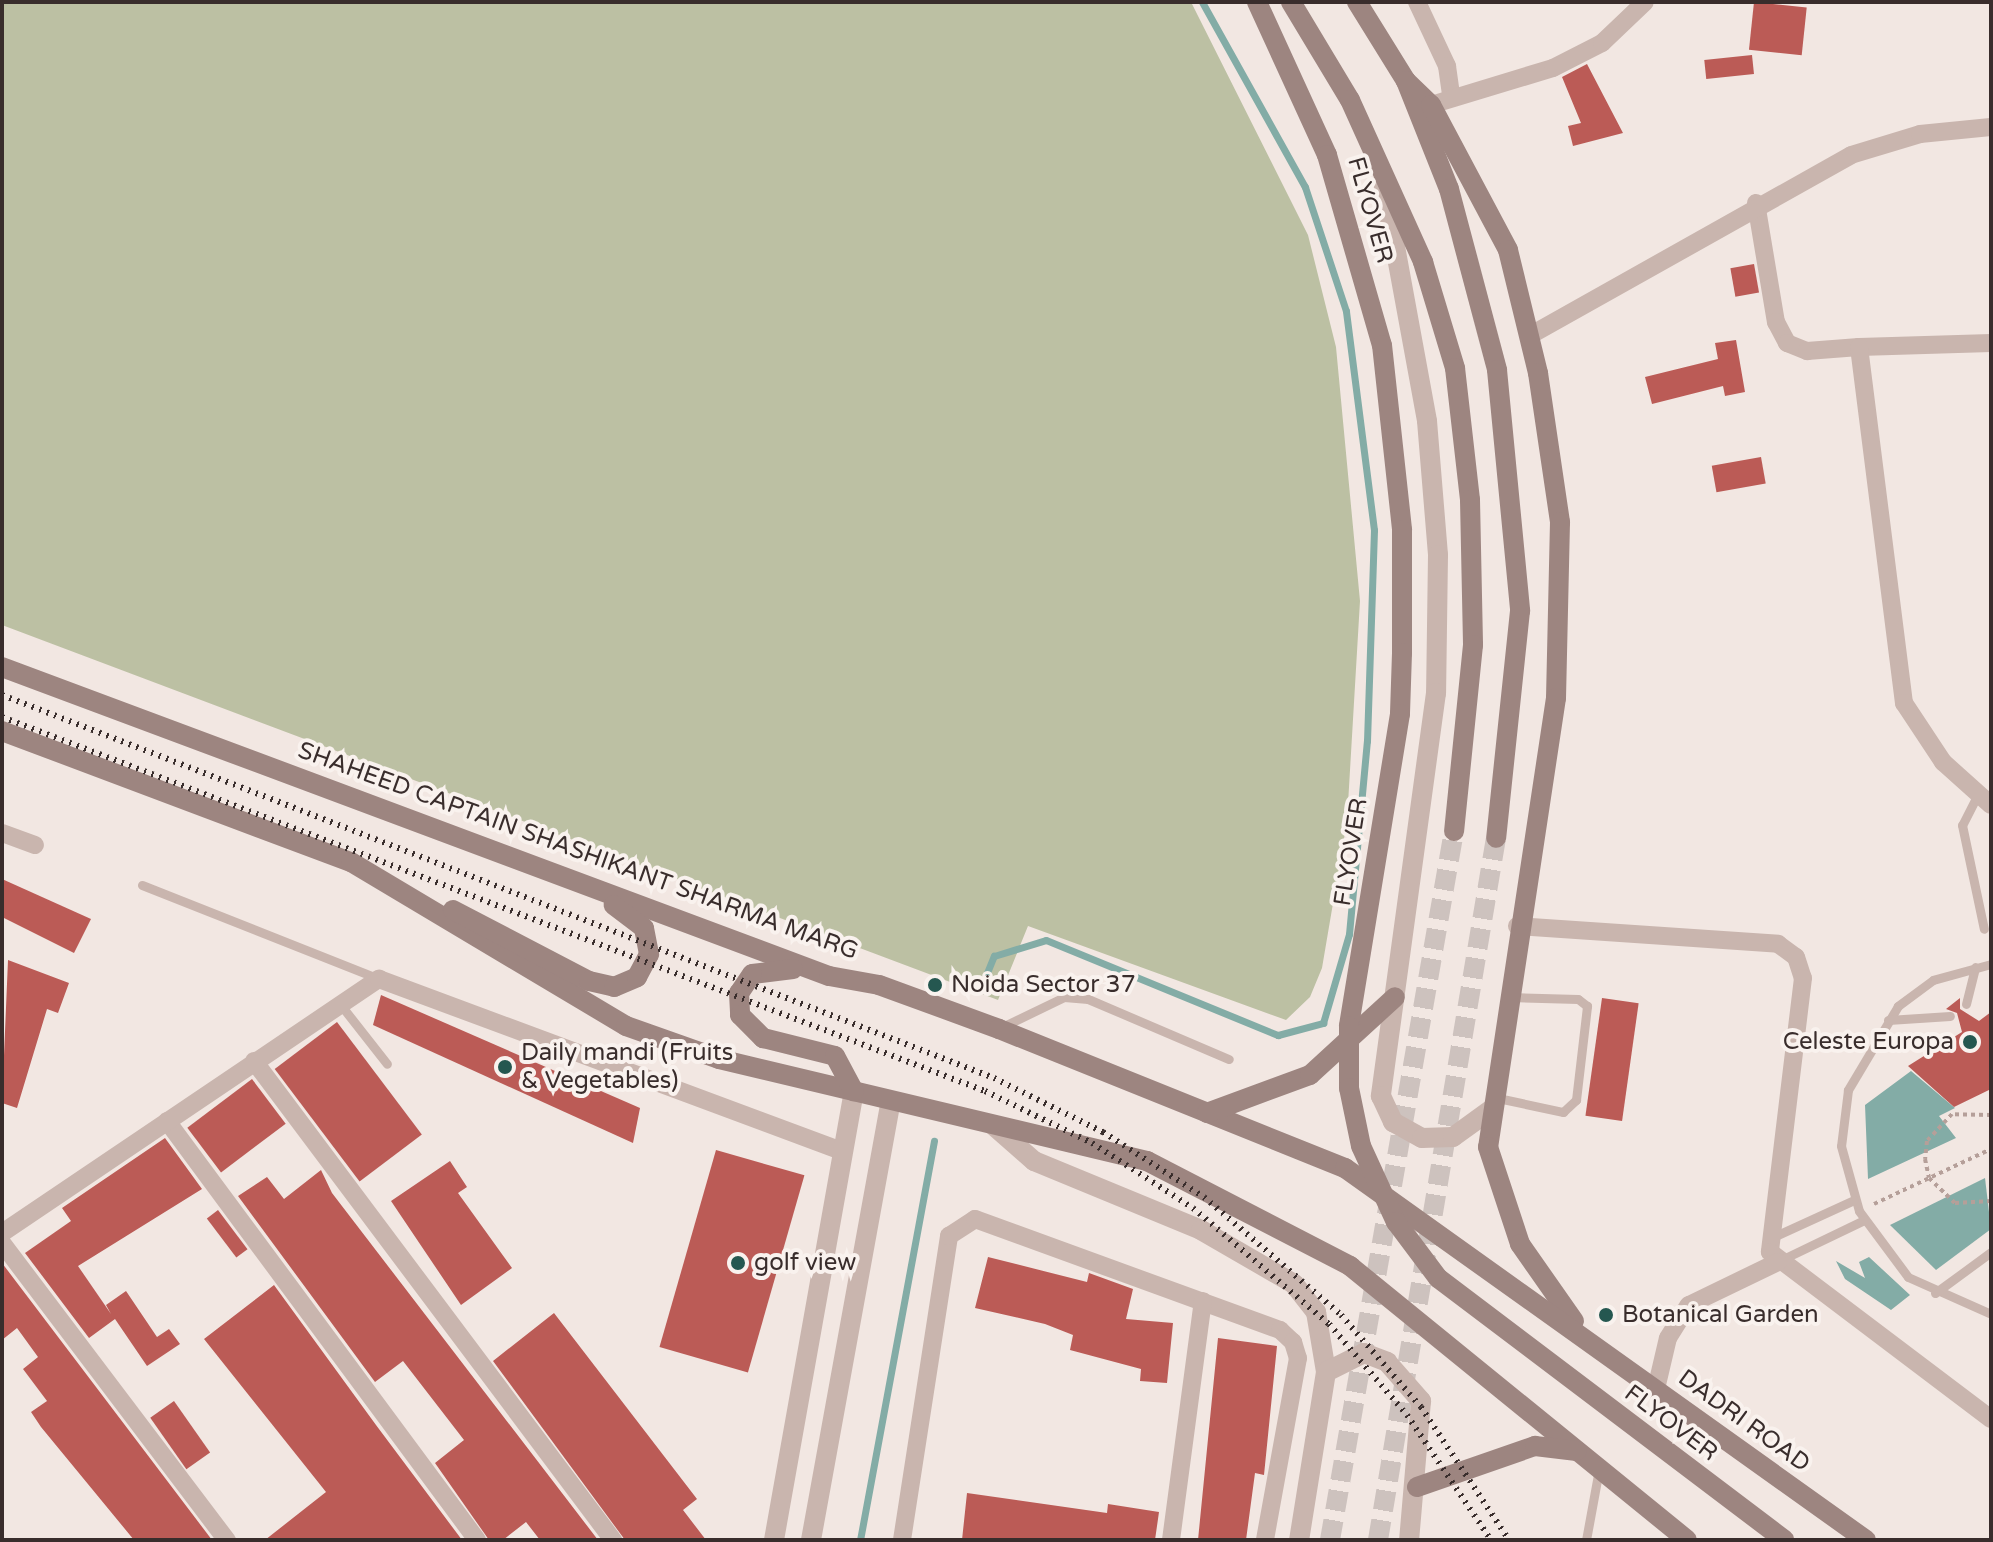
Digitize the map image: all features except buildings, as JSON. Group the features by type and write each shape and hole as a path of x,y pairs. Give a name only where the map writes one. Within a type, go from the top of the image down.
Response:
{"main road":[{"name":"FLYOVER","path":"1257,2 1327,155 1382,345 1394,436 1400,714 1349,1026 1349,1088 1361,1146 1396,1222 1438,1278 1784,1540"},
{"path":"1291,2 1382,170 1423,262 1455,368 1465,456 1473,645 1454,831"},
{"path":"1357,2 1406,81 1449,189 1497,370 1520,611 1496,838"},
{"path":"1406,81 1431,105 1508,250 1529,336 1560,535 1556,698 1506,996 1488,1147 1506,1215 1547,1287 1593,1343"},
{"name":"SHAHEED CAPTAIN SHASHIKANT SHARMA MARG","path":"2,667 829,976 879,985 999,1029 1207,1113 1367,1181 1593,1343"},
{"path":"2,731 351,862 589,981 626,984 645,966 644,928 572,879"},
{"path":"351,862 626,1026 719,1059 1147,1161 1350,1266 1687,1540"},
{"path":"829,976 761,969 739,993 740,1015 763,1038 835,1056 854,1091"},
{"path":"1207,1113 1310,1075 1395,997"},
{"name":"DADRI ROAD","path":"1593,1343 1866,1540"},
{"path":"1417,1487 1535,1446 1577,1451"}],"street":[{"path":"1417,2 1447,66 1451,94"},
{"path":"1431,105 1451,94 1505,88 1553,68 1602,43 1645,2"},
{"path":"1529,336 1669,261 1756,203 1851,155 1920,134 1991,127"},
{"path":"1382,170 1427,421 1438,555 1436,693 1381,1096 1393,1122 1422,1138 1453,1137 1492,1103"},
{"path":"1756,203 1776,322 1787,343 1807,351 1991,343"},
{"path":"1859,347 1904,703 1943,762 1984,799"},
{"path":"2,833 35,845"},
{"path":"1517,926 1778,944 1796,957 1803,978 1768,1240 1778,1262 1991,1419"},
{"path":"2,1233 338,1002 379,979 843,1152"},
{"path":"254,1061 613,1540"},
{"path":"774,1540 854,1091"},
{"path":"811,1540 891,1101"},
{"path":"167,1121 477,1540"},
{"path":"993,1125 1034,1161 1201,1230 1294,1284 1316,1312 1326,1372 1299,1540"},
{"path":"902,1540 949,1236 959,1223 975,1219 1280,1330 1298,1358 1265,1540"},
{"path":"2,1243 227,1540"},
{"path":"1656,1389 1668,1338 1689,1305 1778,1262"},
{"path":"1171,1540 1203,1301"},
{"path":"1326,1372 1364,1353 1412,1385 1425,1421 1409,1540"}],"lane":[{"path":"1984,799 1962,825 1984,929"},
{"path":"142,885 379,979"},
{"path":"1991,964 1915,990 1888,1020 1861,1062 1842,1114 1844,1174 1862,1216 1908,1277 1935,1293 1991,1314"},
{"path":"1966,1004 1975,967"},
{"path":"1492,1103 1563,1112 1574,1106 1589,1014 1578,999 1506,996"},
{"path":"999,1029 1064,997 1088,999 1229,1059"},
{"path":"338,1002 387,1064"},
{"path":"1888,1020 1950,1016"},
{"path":"1768,1240 1854,1200"},
{"path":"1778,1262 1862,1216"},
{"path":"1935,1293 1991,1252"},
{"path":"1586,1540 1599,1468"}],"path":[{"path":"1991,1115 1952,1114 1927,1141 1925,1159 1929,1178 1940,1192 1955,1203 1991,1201"},
{"path":"1862,1216 1929,1178 1991,1149"}],"green space":[{"path":"2,2 1191,2 1308,235 1336,347 1360,601 1347,821 1322,968 1310,997 1286,1020 1028,926 998,1000 2,625"}],"water":[{"path":"1911,1071 1955,1108 1939,1116 1956,1138 1868,1179 1865,1105"},
{"path":"1985,1178 1991,1229 1936,1270 1890,1225"},
{"path":"1869,1257 1910,1295 1891,1310 1845,1279 1836,1261 1865,1278 1859,1262"}],"waterway":[{"path":"980,990 994,956 1046,940 1278,1035 1323,1023 1349,934 1367,741 1374,530 1346,311 1305,187 1202,2"},
{"path":"860,1540 934,1141"}],"tunnel":[{"path":"1330,1540 1454,831"},
{"path":"1378,1540 1496,838"}],"railway":[{"path":"2,695 994,1078 1103,1132 1204,1197 1341,1315 1421,1407 1509,1540"},
{"path":"2,717 985,1091 1092,1143 1193,1208 1329,1324 1407,1415 1491,1540"}],"place":[{"name":"Noida Sector 37","path":"935,985"},
{"name":"Celeste Europa","path":"1970,1042"},
{"name":"Daily mandi (Fruits & Vegetables)","path":"505,1067"},
{"name":"golf view","path":"738,1263"},
{"name":"Botanical Garden","path":"1606,1315"}]}
